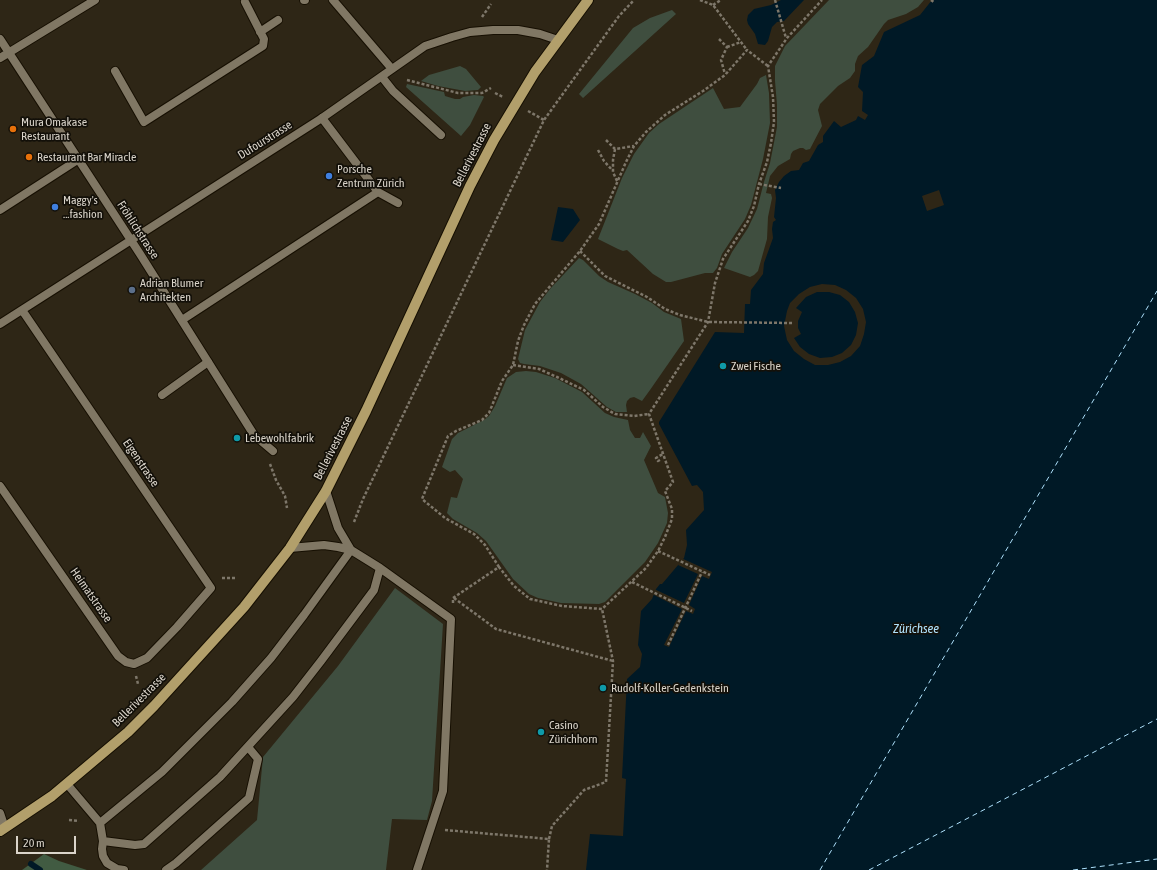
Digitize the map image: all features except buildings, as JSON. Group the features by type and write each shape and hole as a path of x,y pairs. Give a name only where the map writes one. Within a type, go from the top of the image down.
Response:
{"main road":[{"name":"Bellerivestrasse","path":"2,829 52,796 128,732 154,706 244,607 290,548 326,491 366,411 470,186 494,140 535,72 588,0"}],"street":[{"path":"0,58 95,0"},
{"path":"333,0 392,70"},
{"path":"115,71 144,122 263,46 264,39 246,2"},
{"path":"260,32 278,20"},
{"name":"Dufourstrasse","path":"0,324 322,118 425,46 470,32 493,30 518,30 540,34 558,40"},
{"name":"Fröhlichstrasse","path":"0,39 79,159 254,435 273,451"},
{"path":"382,77 393,91 441,135"},
{"path":"322,118 378,192 398,203"},
{"path":"0,210 79,159"},
{"path":"182,320 378,192"},
{"name":"Eigenstrasse","path":"22,310 211,588 177,627"},
{"path":"162,395 208,362"},
{"name":"Heimatstrasse","path":"0,486 118,656 126,662 134,664 147,658 177,627"},
{"path":"326,491 338,528 351,550"},
{"path":"290,548 324,545 338,546 351,550 380,568 451,619 444,791 417,870"},
{"path":"100,823 162,772 232,702 271,658 351,550"},
{"path":"103,841 135,845 144,844 220,777 293,697 374,590 380,568"},
{"path":"166,870 176,863 249,798 258,759 248,748"},
{"path":"67,784 100,823 103,841 103,856 107,863 117,869 124,870"},
{"path":"0,813 2,829"}],"path":[{"path":"354,522 363,499 544,120 619,16 634,0"},
{"path":"700,0 713,5 747,50 768,66"},
{"path":"713,5 721,0"},
{"path":"775,0 786,38"},
{"path":"513,365 539,369 557,376 584,390 603,407 615,414 634,416 649,414 708,322 715,283 723,259 748,221 754,206 759,184 767,162 774,122 773,97 768,66 786,38 822,0"},
{"path":"931,0 935,3"},
{"path":"719,39 727,47"},
{"path":"725,75 721,60 727,47 741,42"},
{"path":"649,414 673,482 665,491 672,509 672,519 658,551 646,568 602,609 562,606 530,599 514,586 499,567 485,545 474,534 445,518 422,499 448,436 482,420 489,413 502,381 513,365 518,341 524,324 535,304 580,251 599,224 634,146 646,132 665,115 725,75 747,50"},
{"path":"407,80 458,94 482,92 491,88"},
{"path":"606,140 615,149"},
{"path":"615,149 634,146"},
{"path":"613,172 615,149"},
{"path":"598,150 604,161 613,172 617,181"},
{"path":"759,184 781,188"},
{"path":"580,251 605,276 647,297 665,309 680,315 708,322 792,323"},
{"path":"660,460 658,461 656,458 663,454"},
{"path":"276,480 285,496 287,508"},
{"path":"658,551 710,575"},
{"path":"499,567 453,598 496,629 613,661"},
{"path":"668,645 702,572"},
{"path":"632,582 692,611"},
{"path":"547,870 549,839 552,826 584,790 606,782 613,661 602,609"},
{"path":"431,829 549,839"}],"green space":[{"path":"829,0 924,0 918,7 906,14 888,20 884,24 868,47 858,56 855,64 855,71 850,78 838,86 820,104 818,110 822,126 810,149 806,150 800,148 793,151 790,159 778,166 770,176 766,193 771,194 772,198 768,217 767,239 758,271 750,277 724,268 732,252 748,228 757,209 770,163 777,127 775,66 785,46"},
{"path":"672,10 676,14 583,98 579,94 633,28 650,18"},
{"path":"460,66 466,69 481,87 478,90 465,91 421,81 429,75"},
{"path":"766,75 769,93 770,123 763,159 751,205 745,219 722,254 717,268 713,273 705,273 666,282 653,274 627,250 623,251 598,239 622,178 634,154 649,133 659,124 713,88 724,109 740,107 760,78"},
{"path":"407,84 444,92 445,96 455,99 474,95 484,97 470,125 461,136 406,87"},
{"path":"579,258 608,282 635,294 652,303 664,312 681,319 684,341 642,401 634,397 627,401 627,412 616,412 607,407 581,384 561,373 540,366 520,363 518,359 525,330 540,302"},
{"path":"516,372 536,372 555,378 582,392 605,413 614,417 628,420 630,430 635,438 640,438 643,432 651,446 644,460 658,493 665,497 668,513 667,523 658,543 645,562 605,602 599,604 561,603 538,598 529,594 513,579 486,541 477,533 453,519 447,513 451,497 457,498 463,479 455,470 450,472 442,467 452,439 458,433 489,416 507,378"},
{"path":"395,588 443,624 432,801 427,820 392,819 386,870 201,870 257,820 263,757 338,666"},
{"path":"44,854 59,861 87,870 22,870"}],"water":[{"path":"781,0 804,0 784,21 777,22 772,27 768,41 765,45 758,44 755,34 748,24 748,15 754,9 771,5"},
{"name":"Zürichsee","path":"932,0 1157,0 1157,870 586,870 590,834 623,836 626,779 622,778 627,679 640,667 642,654 638,645 641,611 652,599 660,584 662,584 684,558 687,545 686,530 704,510 703,492 697,485 692,486 659,422 715,332 744,333 745,304 750,304 751,290 763,274 764,263 773,238 773,222 776,220 774,217 776,198 775,190 779,182 791,171 799,170 803,163 809,161 818,145 823,142 823,136 834,121 841,127 856,120 858,116 865,120 868,115 862,111 863,92 858,87 862,65 874,56 884,32 920,15"},
{"path":"558,207 573,209 580,220 563,242 551,240"}],"pier":[{"path":"939,190 944,205 927,211 922,196"},
{"path":"822,284 835,285 846,290 856,298 863,309 866,322 860,346 851,356 840,362 828,365 815,365 794,351 787,340 784,326 790,303 799,294 810,287","holes":["817,292 829,292 840,295 849,302 855,312 858,323 856,335 851,345 842,353 832,357 820,358 809,354 800,347 794,338 801,334 798,328 798,321 802,312 796,308 806,297"]},
{"path":"681,558 712,572 709,579 702,576 689,605 695,609 693,614 686,611 669,647 664,645 682,609 652,594 654,589 684,603 698,574 678,565"}],"waterway":[{"path":"31,864 40,870"}],"ferry route":[{"path":"820,870 1157,291"},
{"path":"869,870 1157,719"},
{"path":"1073,870 1157,859"}],"place":[{"name":"Mura Omakase Restaurant","path":"13,129"},
{"name":"Restaurant Bar Miracle","path":"29,157"},
{"name":"Porsche Zentrum Zürich","path":"329,176"},
{"name":"Maggy's ...fashion","path":"55,207"},
{"name":"Adrian Blumer Architekten","path":"132,290"},
{"name":"Zwei Fische","path":"723,366"},
{"name":"Lebewohlfabrik","path":"237,438"},
{"name":"Rudolf-Koller-Gedenkstein","path":"603,688"},
{"name":"Casino Zürichhorn","path":"541,732"}]}
